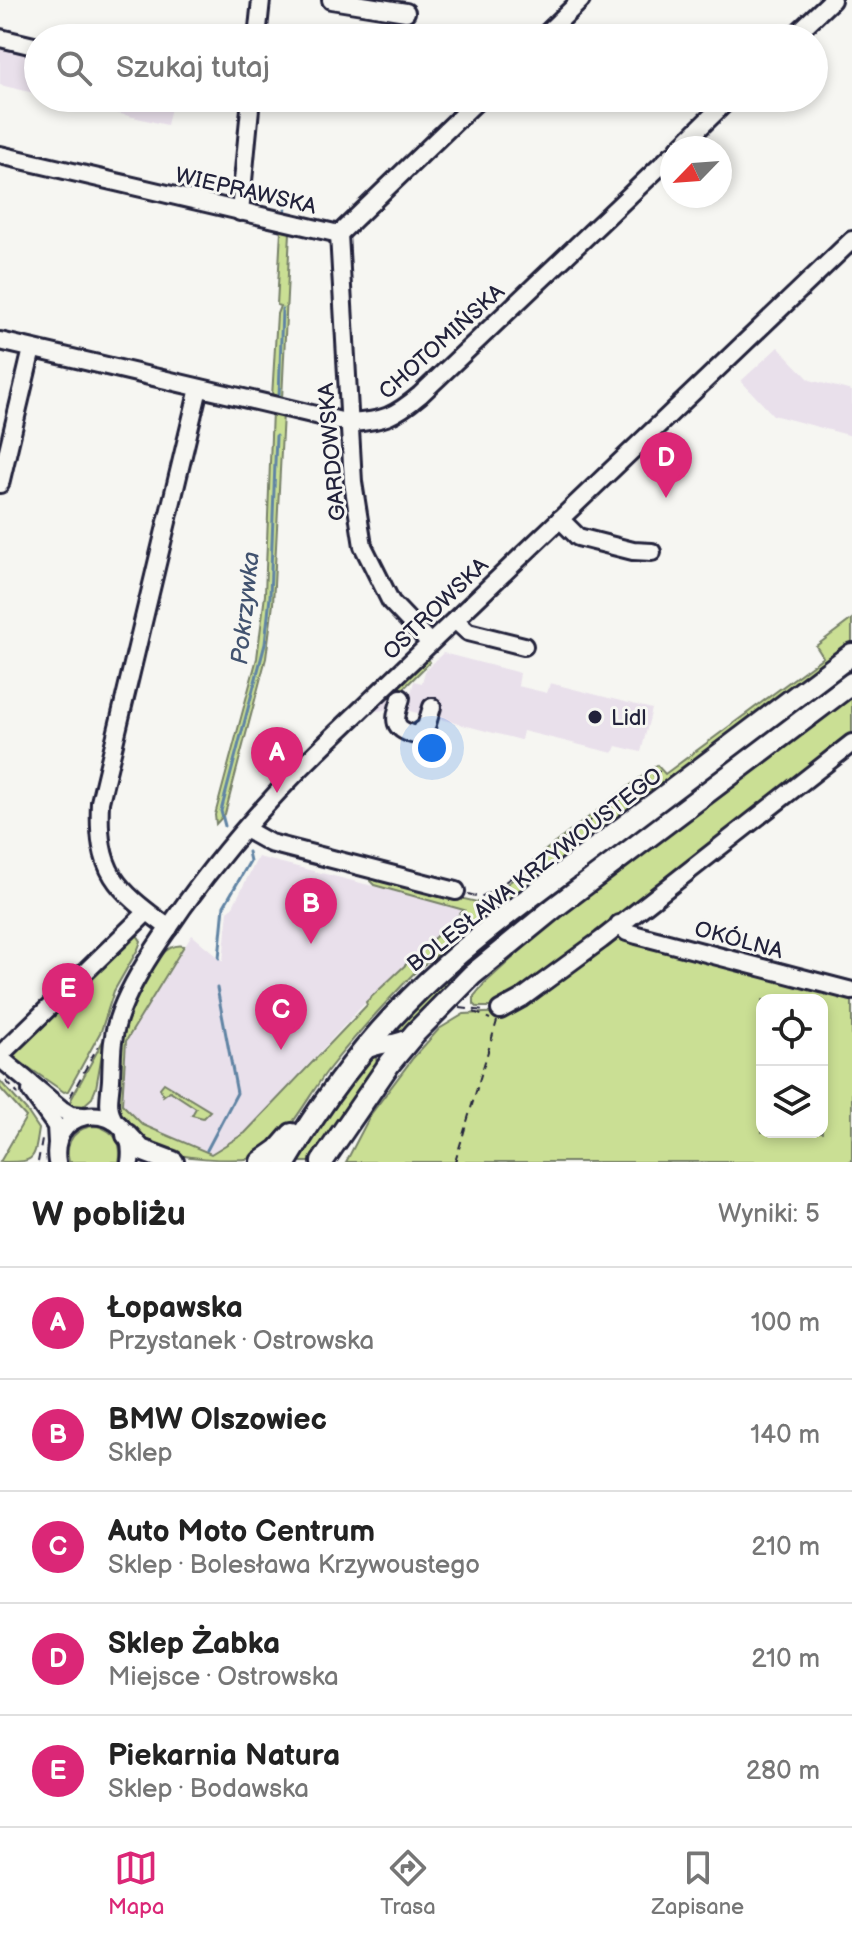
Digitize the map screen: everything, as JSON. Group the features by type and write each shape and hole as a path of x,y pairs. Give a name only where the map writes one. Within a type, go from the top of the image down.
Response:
{"main road":[{"name":"BOLESŁAWA KRZYWOUSTEGO","path":"286,1162 360,1055 437,972 852,654"},
{"name":"BOLESŁAWA KRZYWOUSTEGO","path":"322,1162 383,1072 415,1033 484,964 852,683"},
{"path":"261,1162 278,1150 333,1090"},
{"path":"339,1162 365,1098"},
{"path":"121,1128 141,1150 173,1162"}],"street":[{"path":"258,24 261,0"},
{"path":"331,0 406,12"},
{"path":"556,24 581,0"},
{"path":"807,24 832,0"},
{"path":"0,38 24,44"},
{"path":"0,46 24,52"},
{"path":"240,212 249,112"},
{"name":"WIEPRAWSKA","path":"0,155 339,234 465,112"},
{"path":"691,136 716,112"},
{"name":"CHOTOMIŃSKA","path":"0,341 350,423 377,421 404,409 660,166"},
{"name":"GARDOWSKA","path":"339,234 356,508 363,546 391,602 430,643"},
{"name":"OSTROWSKA","path":"54,1152 66,1126 85,1116 95,1105 111,1053 117,1020 131,988 169,928 245,829 295,774 379,691 849,249"},
{"path":"0,484 32,349"},
{"path":"169,928 130,898 106,869 99,828 100,802 199,388"},
{"path":"560,519 578,537 633,551 652,552"},
{"path":"455,620 468,632 524,646"},
{"path":"379,691 427,706 426,727 415,735 403,732 397,726 395,719 401,698"},
{"path":"500,1010 522,998 852,743"},
{"path":"245,829 270,843 456,891"},
{"path":"54,1152 56,1126 23,1080 0,1056 147,912"},
{"name":"OKÓLNA","path":"619,924 627,932 637,935 852,991"},
{"path":"383,1072 388,1022"},
{"path":"360,1055 373,1046 404,1041 415,1033"},
{"name":"OSTROWSKA","path":"111,1053 109,1107 131,1148 130,1162"},
{"path":"23,1080 71,1115 102,1116 121,1128"}],"path":[{"path":"456,891 480,897 491,892 661,770"},
{"path":"442,1005 472,1010 500,1010"},
{"path":"455,1162 498,1016 483,1018 472,1010"},
{"path":"38,1162 54,1152"}],"shaded area":[{"path":"0,42 24,48 24,91 0,85"},
{"path":"112,112 170,112 167,125"},
{"path":"778,347 810,380 852,391 852,436 773,415 741,381"},
{"path":"443,653 520,673 518,686 547,693 550,683 652,709 641,752 616,746 613,753 523,731 521,740 390,706 370,712 397,684 398,692 410,697 414,681 422,683 425,671"},
{"path":"258,857 464,909 366,1002 245,1133 212,1153 206,1153 143,1125 122,1104 126,1042 192,935 223,961 228,911"}],"green space":[{"path":"281,230 290,232 282,399 272,397 280,306 277,305"},
{"path":"272,410 283,413 273,604 266,658 225,814 216,824 215,815 257,658 265,595"},
{"path":"852,619 852,643 417,970 349,1044 287,1130 267,1150 255,1158 232,1160 165,1152 144,1144 117,1114 114,1089 127,1021 150,969 172,947 184,946 126,1041 122,1104 143,1125 211,1154 245,1133 367,1005 366,1002 464,910 374,885 371,877 481,903 657,765 665,774 823,657 816,646"},
{"path":"426,655 430,662 400,692 397,691 397,684"},
{"path":"852,662 852,675 402,1038 396,1026 454,966"},
{"path":"852,695 852,737 604,936 493,1007 477,1007 474,1004 474,996 484,984 561,914"},
{"path":"135,932 141,941 138,949 114,991 101,1031 68,1091 64,1092 15,1058 14,1053"},
{"path":"614,936 852,995 852,1162 346,1162 371,1114 413,1058 439,1029 464,1014 505,1012"},
{"path":"105,1037 92,1098 82,1107 67,1107"},
{"path":"370,1052 376,1057 377,1066 315,1162 293,1162"},
{"path":"0,1081 39,1129 34,1154 26,1160 0,1162 26,1117 0,1088"},
{"path":"164,1083 210,1111 203,1118 192,1115 196,1108 170,1091 163,1096 160,1088"},
{"path":"97,1126 109,1131 116,1139 120,1149 119,1162 69,1162 68,1148 73,1136 83,1129"}],"waterway":[{"name":"Pokrzywka","path":"285,214 287,197"},
{"name":"Pokrzywka","path":"279,397 282,309"},
{"name":"Pokrzywka","path":"225,826 221,811 265,644 270,597 276,436"},
{"name":"Pokrzywka","path":"219,958 224,906 250,861 248,852"},
{"name":"Pokrzywka","path":"207,1150 237,1093 217,988"}],"place":[{"name":"Sklep Żabka","path":"666,498"},
{"name":"Lidl","path":"595,717"},
{"name":"Łopawska","path":"277,793"},
{"name":"BMW Olszowiec","path":"311,944"},
{"name":"Piekarnia Natura","path":"68,1029"},
{"name":"Auto Moto Centrum","path":"281,1050"}]}
